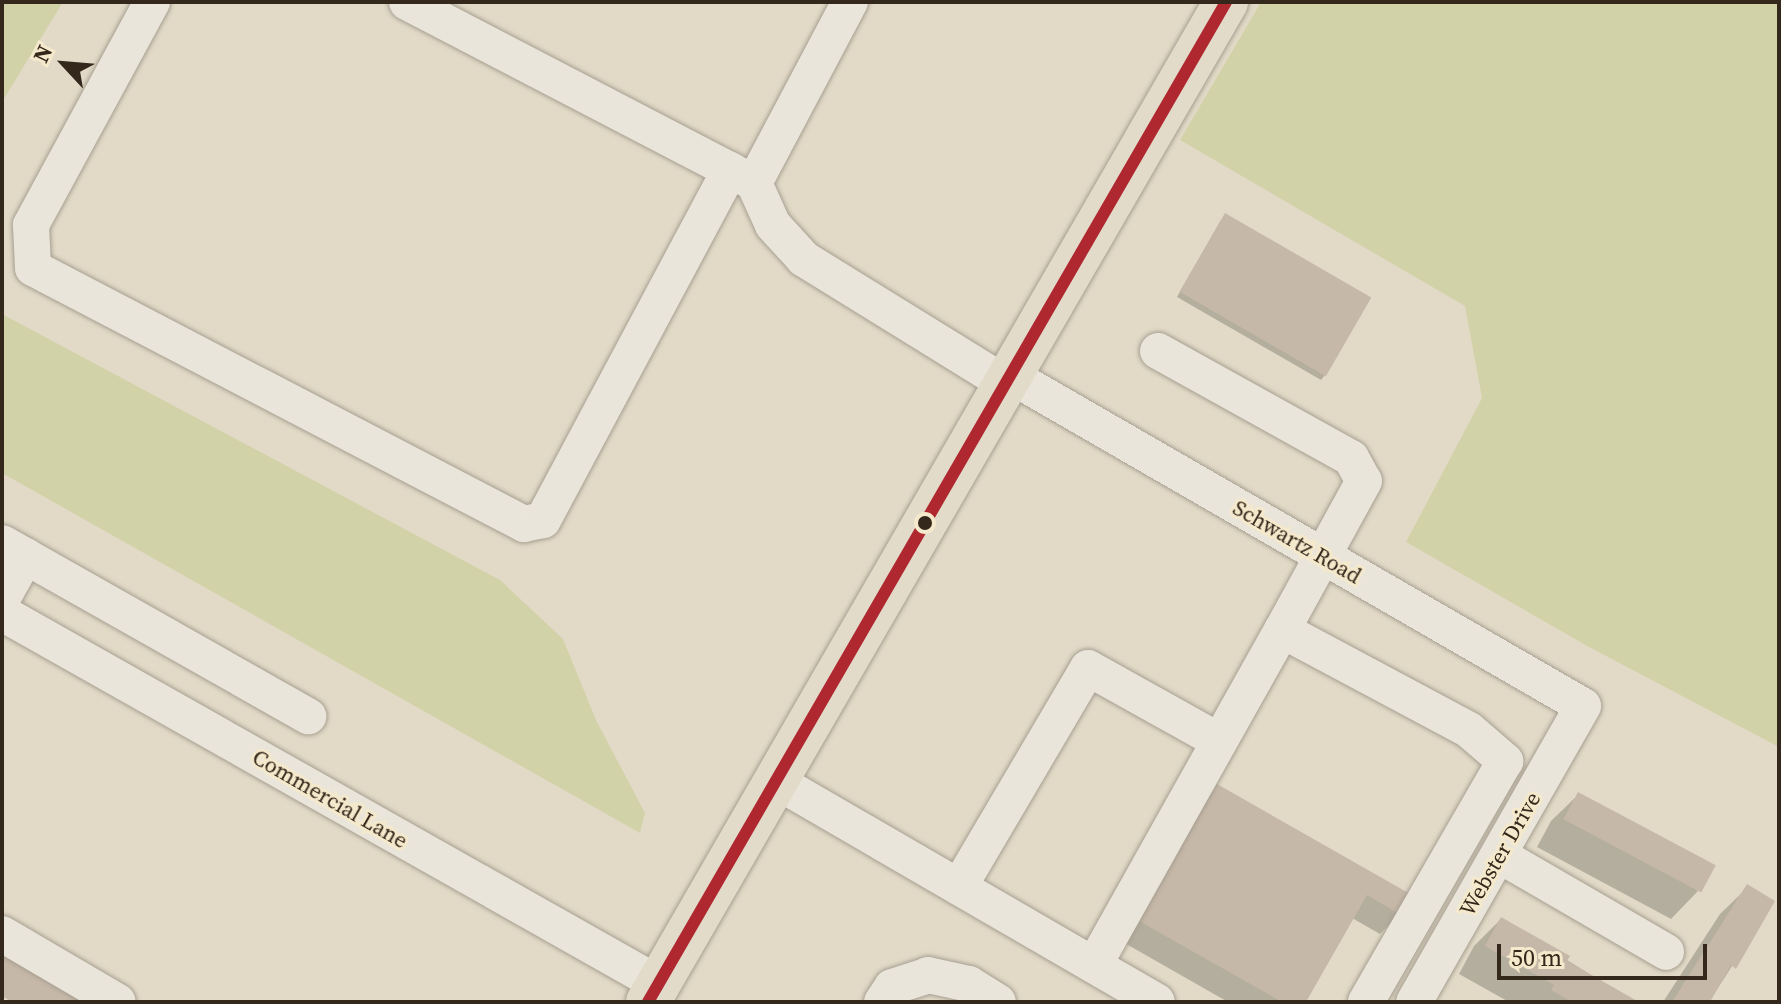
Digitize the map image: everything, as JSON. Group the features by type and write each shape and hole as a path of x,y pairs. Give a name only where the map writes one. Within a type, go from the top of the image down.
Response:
{"main road":[{"path":"653,993 1226,2"}],"street":[{"path":"152,2 31,225 33,268 524,524 543,520 742,176 850,2"},
{"path":"407,2 466,18 742,176"},
{"name":"Schwartz Road","path":"742,176 773,225 804,259 1008,380 1583,706"},
{"path":"1094,965 1282,630 1319,554 1364,481 1351,458 1158,351"},
{"path":"2,599 14,550 308,716"},
{"name":"Commercial Lane","path":"2,613 653,993"},
{"path":"1282,630 1469,730 1505,761 1366,1002"},
{"path":"959,887 1088,668 1219,741"},
{"name":"Webster Drive","path":"1414,1002 1583,706"},
{"path":"776,781 1157,1002"},
{"path":"1499,855 1666,952"},
{"path":"2,934 118,1002"},
{"path":"882,1002 892,987 928,975 969,984 998,1002"}],"green space":[{"path":"2,2 63,2 2,102"},
{"path":"1261,2 1779,2 1779,747 1589,647 1406,542 1482,398 1465,306 1180,140"},
{"path":"2,314 500,580 563,639 596,720 645,813 640,833 2,473"}],"building":[{"path":"1225,213 1371,298 1326,376 1180,292"},
{"path":"1217,784 1412,895 1401,915 1367,895 1306,1002 1282,1002 1139,921"},
{"path":"1578,792 1716,865 1701,893 1563,819"},
{"path":"1747,884 1775,901 1736,969 1731,965 1710,1002 1672,1002"},
{"path":"1501,917 1570,956 1567,961 1639,1002 1572,1002 1551,990 1554,985 1485,946"},
{"path":"2,951 91,1002 12,1002 2,996"}],"transit line":[{"path":"648,1002 1226,2"}]}
